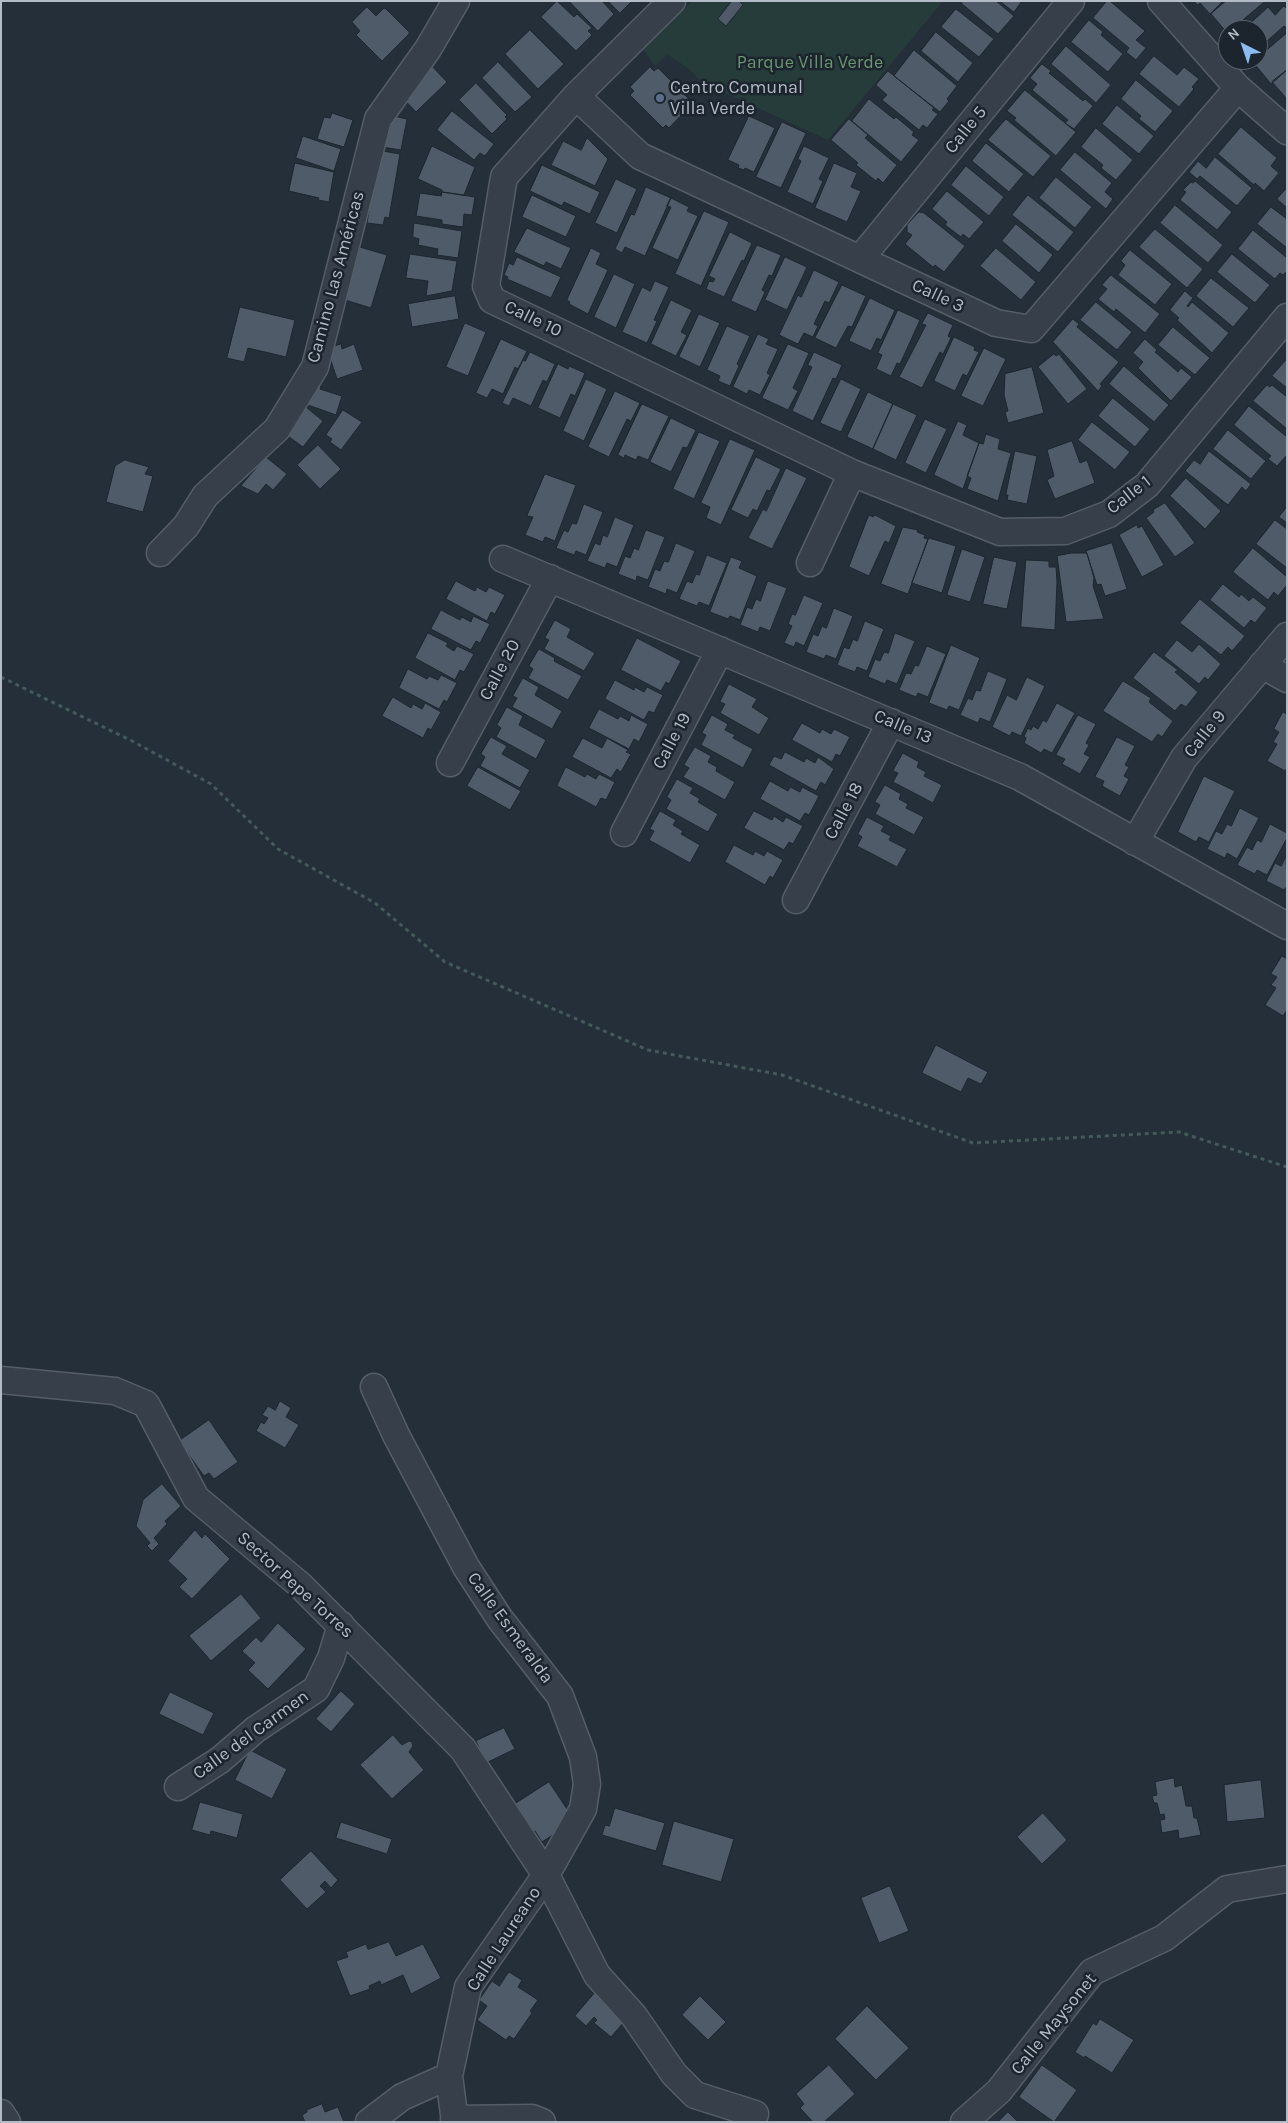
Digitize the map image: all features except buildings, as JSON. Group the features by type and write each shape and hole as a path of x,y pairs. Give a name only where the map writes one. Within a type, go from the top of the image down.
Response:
{"street":[{"name":"Camino Las Américas","path":"160,553 186,526 205,496 277,429 315,367 378,119 428,49 456,1"},
{"name":"Calle 10","path":"672,1 576,96 504,177 486,286 492,300 852,473"},
{"name":"Calle 5","path":"860,258 1071,1"},
{"path":"1162,1 1238,88 1287,131"},
{"name":"Calle 3","path":"576,96 640,156 996,323 1031,328 1238,88"},
{"name":"Calle 1","path":"852,473 1000,532 1065,531 1109,514 1147,485 1287,317"},
{"path":"810,563 852,473"},
{"name":"Calle 13","path":"504,558 1020,777 1287,926"},
{"name":"Calle 20","path":"450,762 550,578"},
{"name":"Calle 9","path":"1135,842 1184,758 1287,636"},
{"name":"Calle 19","path":"624,833 720,650"},
{"path":"1262,665 1287,678"},
{"name":"Calle 18","path":"796,900 892,722"},
{"name":"Sector Pepe Torres","path":"1,1380 115,1391 146,1404 196,1498 300,1585 463,1749 546,1875 597,1975 634,2016 674,2074 695,2095 754,2114"},
{"name":"Calle Esmeralda","path":"374,1387 400,1444 466,1567 500,1619 560,1696 572,1724 583,1756 587,1784 583,1809 546,1875"},
{"name":"Calle del Carmen","path":"178,1787 220,1760 256,1729 316,1689 331,1658 340,1625"},
{"name":"Calle Laureano","path":"454,2120 449,2076 468,1988 546,1875"},
{"name":"Calle Maysonet","path":"964,2122 999,2091 1092,1972 1164,1938 1227,1889 1287,1878"},
{"path":"369,2122 402,2097 449,2076"},
{"path":"1,2113 7,2122"},
{"path":"454,2120 532,2118 542,2122"}],"path":[{"path":"1,677 132,741 211,784 278,849 374,903 444,962 648,1050 782,1075 973,1143 1179,1132 1287,1167"}],"green space":[{"name":"Parque Villa Verde","path":"692,1 943,1 828,140 703,83 689,69 667,54 655,66 643,50"}],"place":[{"name":"Centro Comunal Villa Verde","path":"660,98"}]}
